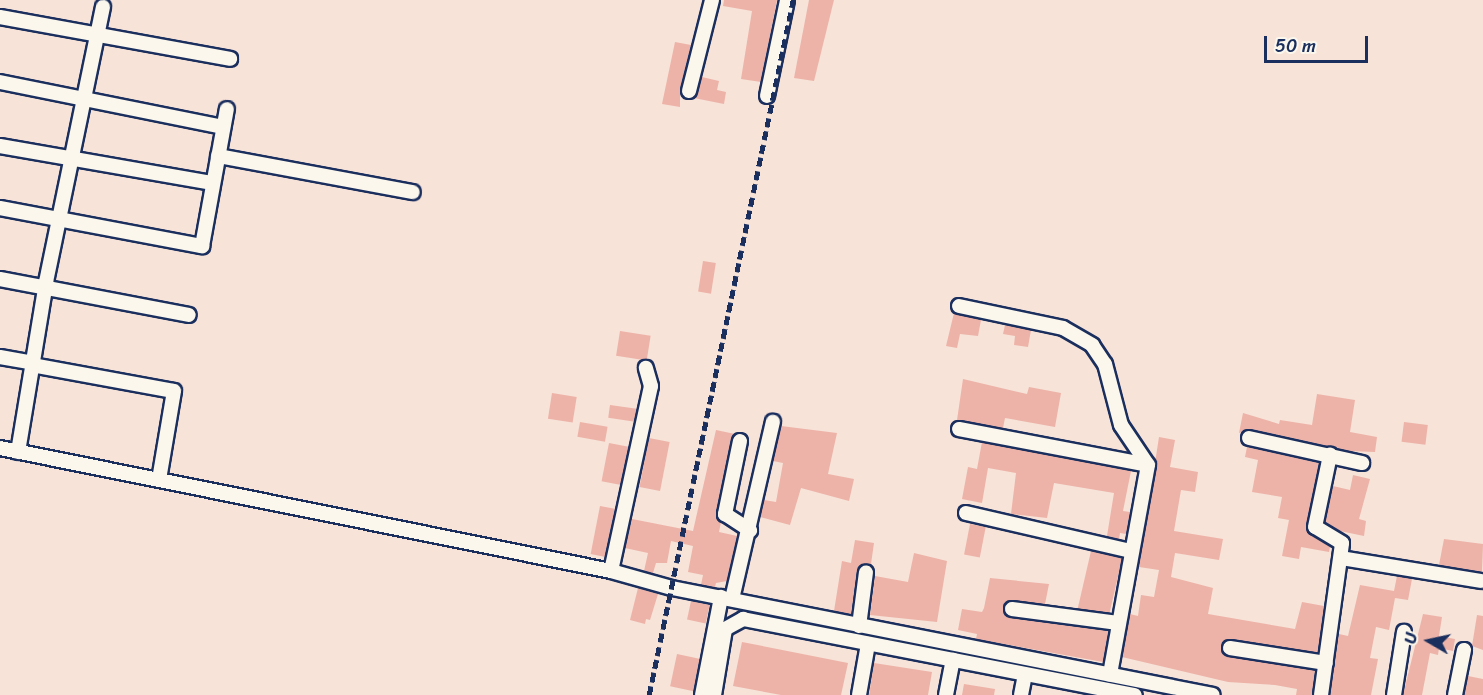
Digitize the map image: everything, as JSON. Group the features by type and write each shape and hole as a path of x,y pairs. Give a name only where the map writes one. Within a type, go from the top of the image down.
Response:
{"street":[{"path":"689,91 712,0"},
{"path":"767,96 787,0"},
{"path":"18,452 45,287 103,7"},
{"path":"0,17 230,59"},
{"path":"0,82 224,127"},
{"path":"0,208 201,246 227,110"},
{"path":"0,146 213,183"},
{"path":"218,156 413,192"},
{"path":"0,279 189,315"},
{"path":"959,306 1063,328 1092,345 1105,364 1121,425 1148,465 1110,675"},
{"path":"0,357 174,391 159,480"},
{"path":"611,571 651,386 646,368"},
{"path":"702,695 727,598 750,530 773,422"},
{"path":"959,429 1148,465"},
{"path":"1249,438 1362,463"},
{"path":"740,441 725,514 750,530"},
{"path":"0,448 611,571 672,588 1213,695"},
{"path":"1322,695 1341,558 1341,540 1315,527 1330,455"},
{"path":"966,513 1131,551"},
{"path":"1341,558 1481,581"},
{"path":"860,626 866,572"},
{"path":"1012,609 1118,623"},
{"path":"714,695 725,629 736,620 1135,695"},
{"path":"1394,695 1404,632"},
{"path":"859,695 868,644"},
{"path":"1230,648 1326,663"},
{"path":"1455,695 1464,650"},
{"path":"946,695 953,660"},
{"path":"1021,695 1024,674"}],"building":[{"path":"724,0 777,0 761,82 741,79 752,11 723,6"},
{"path":"809,0 834,0 814,81 794,78"},
{"path":"675,42 691,45 680,89 680,107 662,104"},
{"path":"702,77 719,81 717,90 726,92 724,104 694,98"},
{"path":"703,261 716,263 711,294 698,292"},
{"path":"954,313 981,320 978,336 960,334 957,348 946,346"},
{"path":"1005,325 1031,330 1028,347 1014,345 1015,336 1003,334"},
{"path":"620,331 651,336 647,361 616,356"},
{"path":"963,379 1027,394 1029,387 1061,393 1055,427 1005,418 1003,428 957,420"},
{"path":"552,393 577,397 573,423 548,419"},
{"path":"1317,394 1355,400 1350,432 1377,437 1375,452 1349,451 1251,429 1239,433 1243,413 1279,424 1280,420 1312,425"},
{"path":"610,405 637,409 635,422 608,418"},
{"path":"580,422 608,427 605,442 577,437"},
{"path":"1404,422 1428,425 1425,445 1402,442"},
{"path":"781,426 837,433 828,474 854,479 849,501 801,488 790,525 760,517 764,500 776,502 783,463 773,461"},
{"path":"716,430 735,434 716,513 721,522 719,532 737,536 727,581 716,583 715,587 701,585 703,575 688,572 693,546 671,541 667,563 656,563 653,573 644,571 648,553 625,548 632,519 693,531"},
{"path":"1159,437 1175,440 1170,467 1198,472 1195,492 1181,490 1174,531 1223,539 1219,560 1175,553 1171,577 1213,588 1208,614 1295,629 1302,602 1324,606 1318,653 1231,639 1221,647 1229,657 1315,670 1312,695 1296,695 1297,689 1275,685 1228,682 1122,657 1130,614 1138,616 1141,595 1154,597 1159,570 1139,567"},
{"path":"649,438 670,442 660,491 639,487"},
{"path":"982,442 1131,471 1123,511 1130,512 1126,534 1120,533 1119,539 1107,536 1114,493 1054,483 1047,518 1011,514 1016,473 988,468 982,503 962,499 968,467 977,469"},
{"path":"609,443 629,447 621,485 602,481"},
{"path":"1247,447 1319,463 1307,530 1330,547 1329,552 1301,547 1299,559 1282,556 1289,520 1278,518 1282,497 1252,492 1258,460 1245,457"},
{"path":"1353,475 1370,479 1359,519 1366,521 1364,536 1340,531 1325,523 1333,486 1350,490"},
{"path":"600,506 615,509 605,557 591,554"},
{"path":"970,524 986,527 980,557 964,554"},
{"path":"1444,539 1483,544 1482,572 1439,565"},
{"path":"855,540 874,543 871,564 862,564 857,570 851,614 834,611 842,561 851,563"},
{"path":"1091,551 1122,558 1109,616 1078,608"},
{"path":"914,553 947,561 937,622 870,615 875,576 908,582"},
{"path":"1397,576 1412,579 1408,600 1395,598 1389,630 1376,627 1370,658 1378,659 1371,695 1330,695 1339,634 1348,636 1360,585 1394,591"},
{"path":"990,578 1049,584 1045,604 1009,601 1004,613 1011,618 1109,631 1103,662 976,639 977,634 958,630 962,609 982,612"},
{"path":"638,588 658,594 650,620 646,619 645,624 630,620"},
{"path":"691,601 710,605 706,624 687,620"},
{"path":"1423,614 1442,617 1439,636 1455,639 1453,651 1439,648 1438,655 1430,653 1422,695 1403,695"},
{"path":"1477,615 1483,616 1483,650 1472,646"},
{"path":"742,642 848,663 841,695 781,695 733,686"},
{"path":"677,654 700,659 694,691 670,686"},
{"path":"874,663 932,672 928,695 869,695"},
{"path":"1468,676 1483,679 1483,695 1464,695"},
{"path":"964,684 995,689 994,695 962,695"}],"railway":[{"path":"649,695 793,0"}]}
